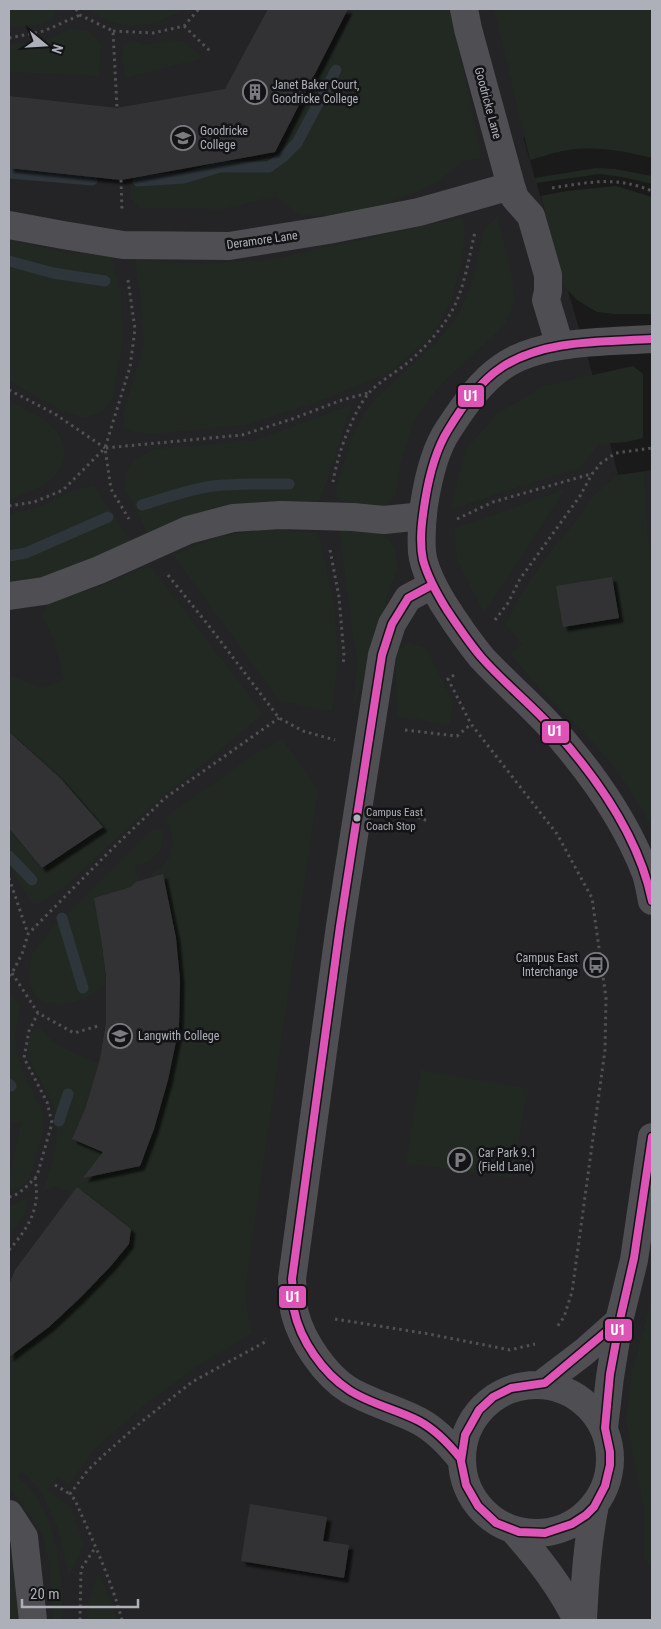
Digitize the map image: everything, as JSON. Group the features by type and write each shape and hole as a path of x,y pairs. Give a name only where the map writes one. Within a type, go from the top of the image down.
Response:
{"street":[{"name":"Goodricke Lane","path":"464,9 470,38 513,192 512,220 531,283 535,291 546,300 560,346"},
{"name":"Deramore Lane","path":"9,225 63,236 123,245 229,246 328,230 419,212 484,193 513,192"},
{"path":"652,339 560,346 539,350 502,366 469,400 444,436 435,457 427,485 423,516 422,554 432,585 455,621 482,657 564,742 599,787 625,830 646,875 652,901"},
{"path":"9,596 44,591 99,570 188,530 233,518 280,515 384,520 423,516"},
{"path":"432,585 408,598 392,624 382,655 340,926 292,1280 295,1313 310,1349 327,1372 348,1390 419,1421 443,1437 461,1459"},
{"path":"604,1428 619,1321 634,1260 652,1137"},
{"path":"542,1384 584,1352 619,1321"},
{"path":"584,1620 586,1556 596,1505 607,1481 611,1454 604,1428 589,1406 568,1391 542,1384 522,1385 502,1392 480,1409 466,1432 461,1459 465,1484 477,1506 496,1523 515,1532 540,1534 561,1530 580,1520 596,1505"},
{"path":"9,1514 24,1537 33,1620"},
{"path":"515,1532 553,1577 577,1620"}],"path":[{"path":"76,9 80,15 113,31 152,32 184,26 199,9"},
{"path":"9,38 44,31 80,15"},
{"path":"184,26 211,52"},
{"path":"113,31 116,108"},
{"path":"513,192 534,191 604,180 623,182 652,191"},
{"path":"343,665 344,656 339,596 326,530 333,478 353,419 368,393 428,343 448,317 461,289 484,193"},
{"path":"123,245 134,328 130,367 105,448 111,489 146,548 209,626 279,718 303,731 336,740 337,731"},
{"path":"9,390 55,414 105,448"},
{"path":"9,506 34,502 63,490 105,448 242,435 342,400 368,393"},
{"path":"556,1329 564,1317 572,1292 605,1050 606,998 592,898 557,834 471,724 448,679 508,640 494,621 508,603 520,579 580,496 592,474 601,463 616,453 652,448"},
{"path":"423,516 459,519 493,502 592,474"},
{"path":"98,1026 74,1033 38,1013 10,975 22,954 28,934 165,798 279,718"},
{"path":"404,730 457,736 471,724"},
{"path":"393,800 392,809 428,821"},
{"path":"9,878 28,934"},
{"path":"9,1197 24,1189 37,1176 52,1123 47,1102 24,1058 29,1031 38,1013"},
{"path":"9,1250 28,1226 31,1218 38,1191 35,1177"},
{"path":"295,1313 430,1334 510,1350 539,1342"},
{"path":"70,1494 88,1470 140,1423 192,1382 265,1342 264,1334"},
{"path":"55,1485 70,1494 75,1500 118,1603 122,1620"},
{"path":"80,1620 81,1569 95,1548"}],"shaded area":[{"path":"9,9 652,9 619,121 523,137 595,383 618,475 652,470 652,1620 9,1620"},
{"path":"9,9 58,9 50,20 37,25 23,27 9,26"},
{"path":"89,9 185,9 161,20 137,26 113,22"},
{"path":"354,9 450,9 482,158 462,161 440,180 416,192 380,206 338,217 300,215 275,196 223,209 140,208 131,198 131,179 277,157"},
{"path":"494,9 652,9 652,158 619,151 574,149 530,160"},
{"path":"72,28 90,32 101,44 99,76 9,72 9,45 50,39"},
{"path":"174,40 184,42 203,58 125,78 124,45 133,41 145,45"},
{"path":"596,168 615,169 652,176 652,184 623,177 599,174 536,183 535,178"},
{"path":"616,186 652,197 652,314 597,312 577,300 563,285 541,196 567,191"},
{"path":"497,216 511,270 515,301 505,325 439,386 414,421 400,465 396,494 384,506 344,502 336,496 337,487 350,443 363,415 378,396 437,342 460,312 471,286 485,228"},
{"path":"463,217 465,234 461,265 451,301 433,334 390,372 312,404 245,425 152,434 136,432 124,427 123,415 144,344 135,260 201,264 269,260"},
{"path":"9,239 66,253 110,255 121,291 123,340 112,400 103,412 84,418 62,411 9,381"},
{"path":"633,366 643,374 643,438 626,442 600,444 580,467 452,509 458,478 467,448 498,413 544,386"},
{"path":"9,401 53,427 63,443 64,451 64,459 61,466 50,480 42,486 10,500 9,500"},
{"path":"349,406 351,408 319,501 288,503 148,534 124,487 127,470 135,459 156,449 253,441"},
{"path":"644,472 647,530 652,571 652,830 645,814 619,773 593,742 541,690 510,653 522,644 506,625 518,599 546,557 573,525 593,496 618,475"},
{"path":"94,486 132,542 103,556 9,590 9,515 41,506 76,490"},
{"path":"565,489 484,613 457,560 454,529"},
{"path":"264,529 318,533 334,603 338,660 332,711 280,701 173,555 217,537"},
{"path":"339,530 370,532 384,536 394,547 397,560 397,567 353,711 357,664"},
{"path":"141,568 152,568 263,714 147,810 63,888 41,902 33,902 28,898 9,866 9,828 42,867 79,843 81,844 97,832 95,818 60,778 9,733 9,675 42,688 64,680 55,643 42,615 49,602 99,587"},
{"path":"409,642 426,648 453,702 450,725 397,716 395,652"},
{"path":"282,739 318,790 246,1281 247,1310 252,1333 201,1364 149,1401 93,1450 69,1485 57,1476 47,1490 71,1508 84,1545 69,1576 58,1529 42,1492 22,1471 17,1476 31,1490 41,1504 48,1520 57,1552 63,1620 53,1620 50,1565 42,1533 9,1487 9,1356 49,1327 80,1298 110,1267 128,1244 131,1231 126,1225 107,1212 56,1186 43,1191 54,1154 57,1124 54,1106 29,1055 30,1037 35,1029 40,1028 59,1045 99,1063 86,1107 72,1139 111,1155 154,1129 168,1080 179,1027 180,980 176,938 166,890 151,874 166,863 172,850 172,834 166,817 255,754"},
{"path":"154,828 163,830 161,850 148,862 135,866 139,882 131,887 94,898 102,944 106,984 91,995 63,1004 45,1003 37,998 30,984 29,969 32,954 52,928"},
{"path":"9,995 19,1003 15,1042 22,1071 44,1114 42,1134 30,1177 21,1187 13,1190 9,1187 9,1182 21,1124 9,1121"},
{"path":"421,1070 528,1088 512,1178 406,1163"},
{"path":"29,1197 24,1215 9,1237 9,1206"},
{"path":"652,1299 652,1569 644,1558 644,1506 626,1421 632,1370"},
{"path":"9,1549 16,1564 18,1620 9,1620"},
{"path":"98,1574 112,1603 117,1620 88,1620 89,1600"}],"building":[{"name":"Janet Baker Court, Goodricke College","path":"268,9 348,9 275,152 121,180 9,168 9,96 117,108 225,89"},
{"path":"612,577 619,618 563,627 556,586"},
{"path":"9,732 60,778 103,827 42,868 9,828"},
{"path":"163,874 176,938 180,980 179,1027 168,1080 154,1129 140,1166 83,1178 103,1152 72,1139 86,1107 100,1059 106,1023 106,976 94,898 131,887 136,882"},
{"path":"77,1187 131,1229 129,1244 80,1298 49,1327 9,1357 9,1285 15,1270"},
{"path":"250,1504 327,1517 323,1541 349,1545 344,1578 241,1561"}],"waterway":[{"path":"138,181 184,178 220,167 269,167 297,143 336,70"},
{"path":"9,173 92,180"},
{"path":"9,261 53,273 105,281"},
{"path":"142,505 212,486 289,484"},
{"path":"9,556 26,553 108,517"},
{"path":"9,856 32,880"},
{"path":"62,918 83,988"},
{"path":"59,1121 68,1094"}],"transit line":[{"name":"U1","path":"652,339 594,342 555,347 519,358 494,373 478,387 465,404 439,446 428,482 421,538 423,560 430,580 443,604 464,634 491,668 546,721 571,749 615,810 637,854 646,877 652,901"},
{"name":"U1","path":"432,585 408,598 392,624 382,655 340,926 292,1279 294,1310 301,1333 314,1355 330,1375 357,1395 425,1425 442,1438 461,1459"},
{"name":"U1","path":"619,1321 545,1383 511,1388 493,1397 479,1410 465,1435 461,1461 466,1485 478,1506 496,1523 519,1532 545,1533 572,1524 594,1507 605,1486 610,1465 610,1452 605,1428 610,1374 634,1258 652,1137"}],"place":[{"name":"Janet Baker Court, Goodricke College","path":"255,92"},
{"name":"Goodricke College","path":"183,138"},
{"name":"Campus East Coach Stop","path":"357,818"},
{"name":"Campus East Interchange","path":"596,965"},
{"name":"Langwith College","path":"120,1036"},
{"name":"Car Park 9.1 (Field Lane)","path":"460,1160"}]}
